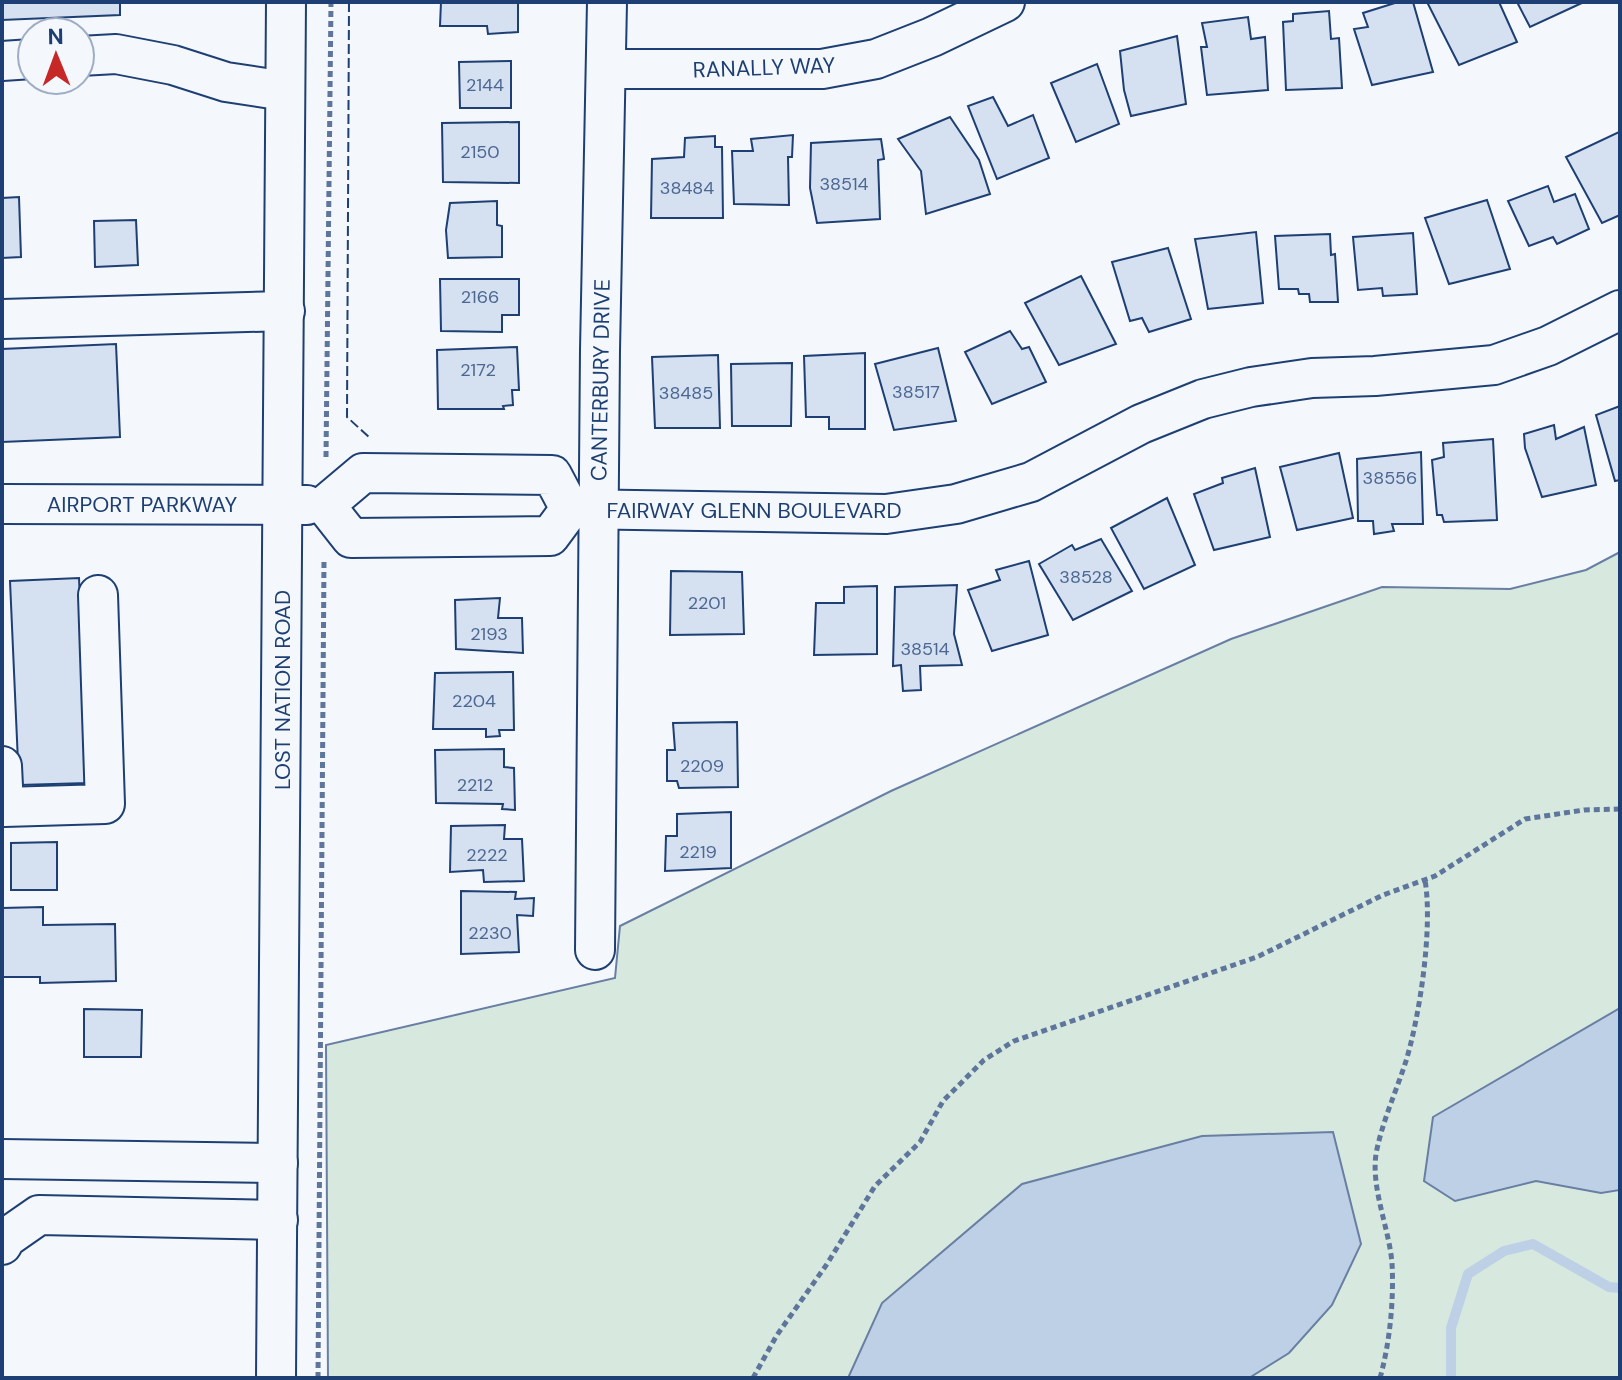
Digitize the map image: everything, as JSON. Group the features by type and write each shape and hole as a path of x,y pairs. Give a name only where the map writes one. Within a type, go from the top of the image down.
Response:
{"street":[{"name":"LOST NATION ROAD","path":"276,1378 286,2"},
{"name":"CANTERBURY DRIVE","path":"595,950 585,510 600,350 607,2"},
{"name":"RANALLY WAY","path":"606,69 822,69 876,59 932,37 1005,2"},
{"path":"96,55 116,54 173,65 226,82 285,91"},
{"name":"FAIRWAY GLENN BOULEVARD","path":"585,510 886,514 956,504 1031,482 1141,424 1203,399 1251,387 1312,378 1375,376 1494,365 1548,346 1620,310"},
{"path":"2,319 285,311"},
{"path":"283,505 325,505 363,473 552,475 585,510 550,536 351,538 325,505"},
{"name":"AIRPORT PARKWAY","path":"2,504 283,505"},
{"path":"2,766 3,807 105,804 98,595"},
{"path":"2,1159 278,1163"},
{"path":"2,1245 6,1238 39,1215 278,1220"}],"path":[{"path":"318,1378 331,2"},
{"path":"753,1378 777,1335 827,1264 875,1186 920,1142 943,1101 984,1060 1014,1041 1257,957 1383,895 1425,880 1525,819 1584,810 1620,809"},
{"path":"1380,1378 1391,1313 1392,1263 1376,1157 1407,1058 1421,987 1428,897 1425,880"}],"shaded area":[{"path":"1620,552 1620,1378 328,1378 326,1045 615,978 620,926 891,791 1231,639 1382,587 1510,589 1586,570"}],"water":[{"path":"1620,1008 1620,1190 1601,1193 1536,1181 1455,1201 1424,1181 1433,1117"},
{"path":"1333,1132 1361,1244 1332,1305 1289,1353 1249,1378 848,1378 882,1303 1022,1184 1202,1136"}],"building":[{"path":"2,2 120,2 120,15 16,16 16,19 2,20"},
{"path":"441,2 518,2 518,32 488,34 487,26 440,26"},
{"path":"1398,2 1413,2 1433,72 1372,85 1354,29 1368,27 1363,13"},
{"path":"1427,2 1499,2 1517,42 1459,65"},
{"path":"1517,2 1584,2 1530,27"},
{"path":"1329,11 1331,39 1339,38 1342,88 1286,90 1283,22 1293,21 1293,14"},
{"path":"1248,17 1251,39 1265,37 1268,90 1207,95 1201,47 1207,47 1202,23"},
{"path":"1177,36 1186,104 1131,116 1124,90 1120,51"},
{"path":"511,61 511,108 460,108 459,62"},
{"path":"1097,64 1119,124 1076,142 1051,83"},
{"path":"993,97 1008,126 1033,115 1049,158 997,179 968,106"},
{"path":"950,117 979,160 990,194 926,214 921,171 898,139"},
{"path":"519,122 519,183 443,182 442,123"},
{"path":"1619,132 1620,215 1602,223 1566,157"},
{"path":"793,135 792,157 788,157 789,205 734,204 732,151 753,151 751,139"},
{"path":"715,136 715,147 722,147 723,218 651,218 652,159 684,157 685,138"},
{"path":"881,139 884,159 878,160 880,219 817,223 810,188 811,143"},
{"path":"1548,186 1554,202 1575,194 1589,229 1557,244 1553,237 1529,246 1508,201"},
{"path":"19,197 21,257 2,258 2,198"},
{"path":"1487,200 1510,269 1449,284 1425,218"},
{"path":"497,201 497,225 502,226 502,257 448,258 446,230 450,203"},
{"path":"136,220 138,265 95,267 94,221"},
{"path":"1256,232 1263,303 1208,309 1195,239"},
{"path":"1413,233 1417,294 1383,296 1382,288 1358,290 1353,237"},
{"path":"1330,234 1331,255 1335,254 1338,302 1310,302 1309,294 1299,294 1298,289 1279,289 1275,236"},
{"path":"1168,248 1191,319 1149,332 1142,318 1130,321 1112,262"},
{"path":"1081,276 1116,344 1059,365 1025,303"},
{"path":"440,279 519,279 519,315 502,315 502,332 441,331"},
{"path":"1010,331 1022,349 1029,347 1046,382 992,404 965,352"},
{"path":"116,344 120,437 2,442 2,349"},
{"path":"517,347 519,390 512,390 513,405 503,406 504,409 438,409 437,350"},
{"path":"938,348 956,421 894,430 875,364"},
{"path":"865,353 865,429 829,429 829,417 806,417 804,356"},
{"path":"718,355 720,428 655,428 652,357"},
{"path":"792,363 791,426 732,426 731,364"},
{"path":"1620,406 1620,480 1615,481 1596,415"},
{"path":"1554,425 1556,439 1584,427 1596,485 1542,497 1525,448 1524,434"},
{"path":"1493,439 1497,520 1444,522 1442,515 1437,515 1432,460 1444,457 1443,443"},
{"path":"1421,452 1423,524 1392,524 1394,531 1374,534 1373,521 1358,521 1357,459"},
{"path":"1339,453 1353,518 1297,530 1280,467"},
{"path":"1255,468 1270,537 1214,550 1194,494 1223,483 1222,478"},
{"path":"1167,498 1195,565 1144,589 1111,528"},
{"path":"1101,539 1132,591 1073,620 1039,564 1072,545 1075,550"},
{"path":"1029,561 1048,635 992,651 968,590 1000,580 996,570"},
{"path":"671,571 742,572 744,634 670,635"},
{"path":"79,578 88,783 19,785 10,581"},
{"path":"957,585 954,634 962,665 920,666 921,690 903,691 901,665 893,666 895,587"},
{"path":"877,586 877,654 814,655 816,603 844,603 844,587"},
{"path":"500,598 498,618 522,618 523,653 456,649 455,600"},
{"path":"513,672 514,730 499,730 500,736 486,737 486,729 433,729 435,673"},
{"path":"737,722 738,787 679,788 677,781 667,781 667,750 675,750 673,723"},
{"path":"504,749 504,767 514,768 515,810 502,809 503,804 436,803 435,750"},
{"path":"731,812 731,868 665,871 666,836 677,836 677,814"},
{"path":"505,825 504,839 522,839 524,881 484,882 483,870 450,872 451,826"},
{"path":"57,842 57,890 11,890 11,843"},
{"path":"461,891 516,892 515,899 534,898 533,916 517,915 519,952 461,954"},
{"path":"43,907 43,925 115,924 116,981 40,983 40,977 2,977 2,908"},
{"path":"84,1009 142,1010 141,1057 84,1057"}],"waterway":[{"path":"1451,1378 1451,1328 1468,1274 1504,1251 1533,1244 1609,1287 1620,1288"}],"fence":[{"path":"349,2 347,417 371,439"}]}
